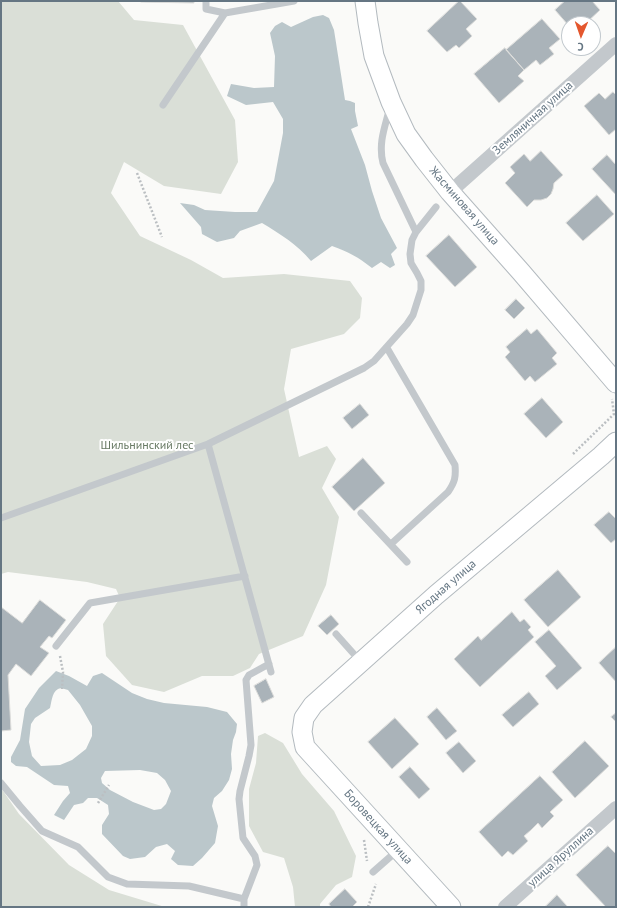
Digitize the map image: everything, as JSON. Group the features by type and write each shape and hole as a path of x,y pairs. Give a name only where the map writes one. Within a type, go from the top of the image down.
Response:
{"street":[{"name":"Жасминовая улица","path":"365,1 374,56 391,102 406,134 450,192 616,383"},
{"name":"Земляничная улица","path":"450,192 616,44"},
{"name":"Ягодная улица","path":"306,747 302,732 304,718 313,706 436,595 616,442"},
{"name":"Боровецкая улица","path":"306,747 398,850 442,904"},
{"name":"улица Яруллина","path":"505,907 616,808"}],"lane":[{"path":"206,1 206,9 224,13 294,1"},
{"path":"163,105 224,13"},
{"path":"391,102 381,141 381,153 383,163 416,232"},
{"path":"1,518 208,444 364,368 374,361 387,348 413,315 421,290 421,281 418,273 411,263 410,254 412,240 416,232 436,207"},
{"path":"387,348 455,464 456,474 454,483 448,492 391,544"},
{"path":"208,444 271,672"},
{"path":"362,513 407,562"},
{"path":"56,646 90,603 245,576"},
{"path":"336,634 361,662"},
{"path":"1,783 42,831 78,847 108,877 127,884 189,886 244,903 257,865 255,856 243,838 239,800 250,756 251,745 246,680 249,675 269,664"},
{"path":"373,872 398,850"}],"path":[{"path":"137,173 162,237"},
{"path":"62,689 63,672"},
{"path":"98,803 109,785"}],"green space":[{"name":"Шильнинский лес","path":"1,1 118,1 134,20 183,25 235,120 238,162 221,194 164,186 124,162 111,193 140,236 191,260 223,278 284,274 350,281 362,298 360,318 344,334 291,349 284,389 299,457 327,446 336,459 322,488 339,517 326,585 303,636 259,654 250,668 233,676 202,676 164,692 132,685 106,656 103,624 120,598 116,589 87,582 8,572 1,574"},
{"path":"265,733 283,743 302,774 334,811 356,856 352,877 336,885 320,904 320,907 295,907 293,887 284,858 263,852 249,826 249,789 256,763 258,736"},
{"path":"1,788 19,814 69,865 109,890 165,907 1,907"}],"shaded area":[{"path":"323,15 329,18 334,30 345,100 355,103 358,126 351,129 365,165 381,218 397,248 391,254 395,265 390,268 381,262 372,268 353,255 332,246 311,261 294,244 262,223 240,231 234,238 217,242 202,234 201,227 180,203 194,205 205,210 257,212 274,181 283,133 283,119 273,102 246,105 227,96 231,84 254,88 274,87 275,56 270,33 275,26 282,22 291,27 313,17"},
{"path":"56,671 87,686 93,676 102,673 132,693 147,699 164,703 207,707 227,712 237,724 231,754 232,769 229,780 222,791 214,798 212,806 218,826 215,843 202,858 193,866 178,865 171,859 175,851 167,844 156,847 145,857 130,859 123,856 102,834 102,825 109,814 108,805 97,798 88,798 83,803 74,805 64,820 54,815 70,793 68,786 54,785 27,767 16,766 11,762 11,757 20,740 25,709 39,688","holes":["61,688 68,690 80,705 92,726 92,736 86,749 72,760 60,765 41,766 32,756 29,742 31,724 35,718 50,708 54,693","140,770 157,773 165,780 171,791 166,804 161,809 154,810 133,802 110,790 102,783 101,778 105,771"]}],"building":[{"path":"194,1 194,3 141,2"},
{"path":"459,1 477,19 466,29 472,36 459,48 456,45 447,52 427,31"},
{"path":"565,1 592,1 600,10 594,16 561,17 555,10"},
{"path":"542,19 560,39 549,48 554,54 540,65 536,60 524,70 506,50"},
{"path":"505,48 524,70 518,76 524,81 499,103 474,74"},
{"path":"613,92 616,95 616,129 609,135 584,106 599,93 605,99"},
{"path":"541,151 563,175 554,183 551,194 547,198 534,200 527,207 505,183 515,173 510,167 524,154 530,161"},
{"path":"607,155 616,165 616,195 592,169"},
{"path":"597,195 614,214 583,241 566,223"},
{"path":"449,235 477,267 455,287 426,256"},
{"path":"516,299 525,308 514,319 505,310"},
{"path":"527,329 531,334 537,329 557,353 552,358 557,364 535,382 530,376 525,381 505,357 510,352 506,347"},
{"path":"542,398 563,422 546,438 524,414"},
{"path":"360,404 369,415 352,429 343,418"},
{"path":"363,458 385,483 354,511 332,487"},
{"path":"609,512 616,519 616,539 611,543 594,525"},
{"path":"558,570 581,597 548,627 524,600"},
{"path":"40,600 66,620 52,638 49,636 40,647 49,653 31,676 16,664 8,675 11,730 1,731 1,607 22,623"},
{"path":"512,612 520,622 524,619 531,627 528,630 534,637 480,687 454,659 478,636 481,640"},
{"path":"331,615 339,624 327,635 318,626"},
{"path":"549,630 582,668 557,690 545,676 556,666 535,642"},
{"path":"616,647 616,682 599,663"},
{"path":"266,679 274,697 262,703 254,686"},
{"path":"529,692 539,704 513,727 502,715"},
{"path":"437,708 457,731 446,740 427,717"},
{"path":"616,713 616,722 611,717"},
{"path":"395,718 419,744 392,769 368,742"},
{"path":"585,741 609,766 575,798 552,772"},
{"path":"459,742 476,761 463,773 446,753"},
{"path":"410,767 430,789 419,799 399,777"},
{"path":"540,776 563,800 550,812 554,816 542,828 538,823 524,836 528,841 513,855 508,851 502,857 479,832"},
{"path":"608,846 616,854 616,907 606,907 576,875"},
{"path":"345,889 357,902 352,907 331,907 329,904"},
{"path":"557,895 567,906 545,907"}]}
